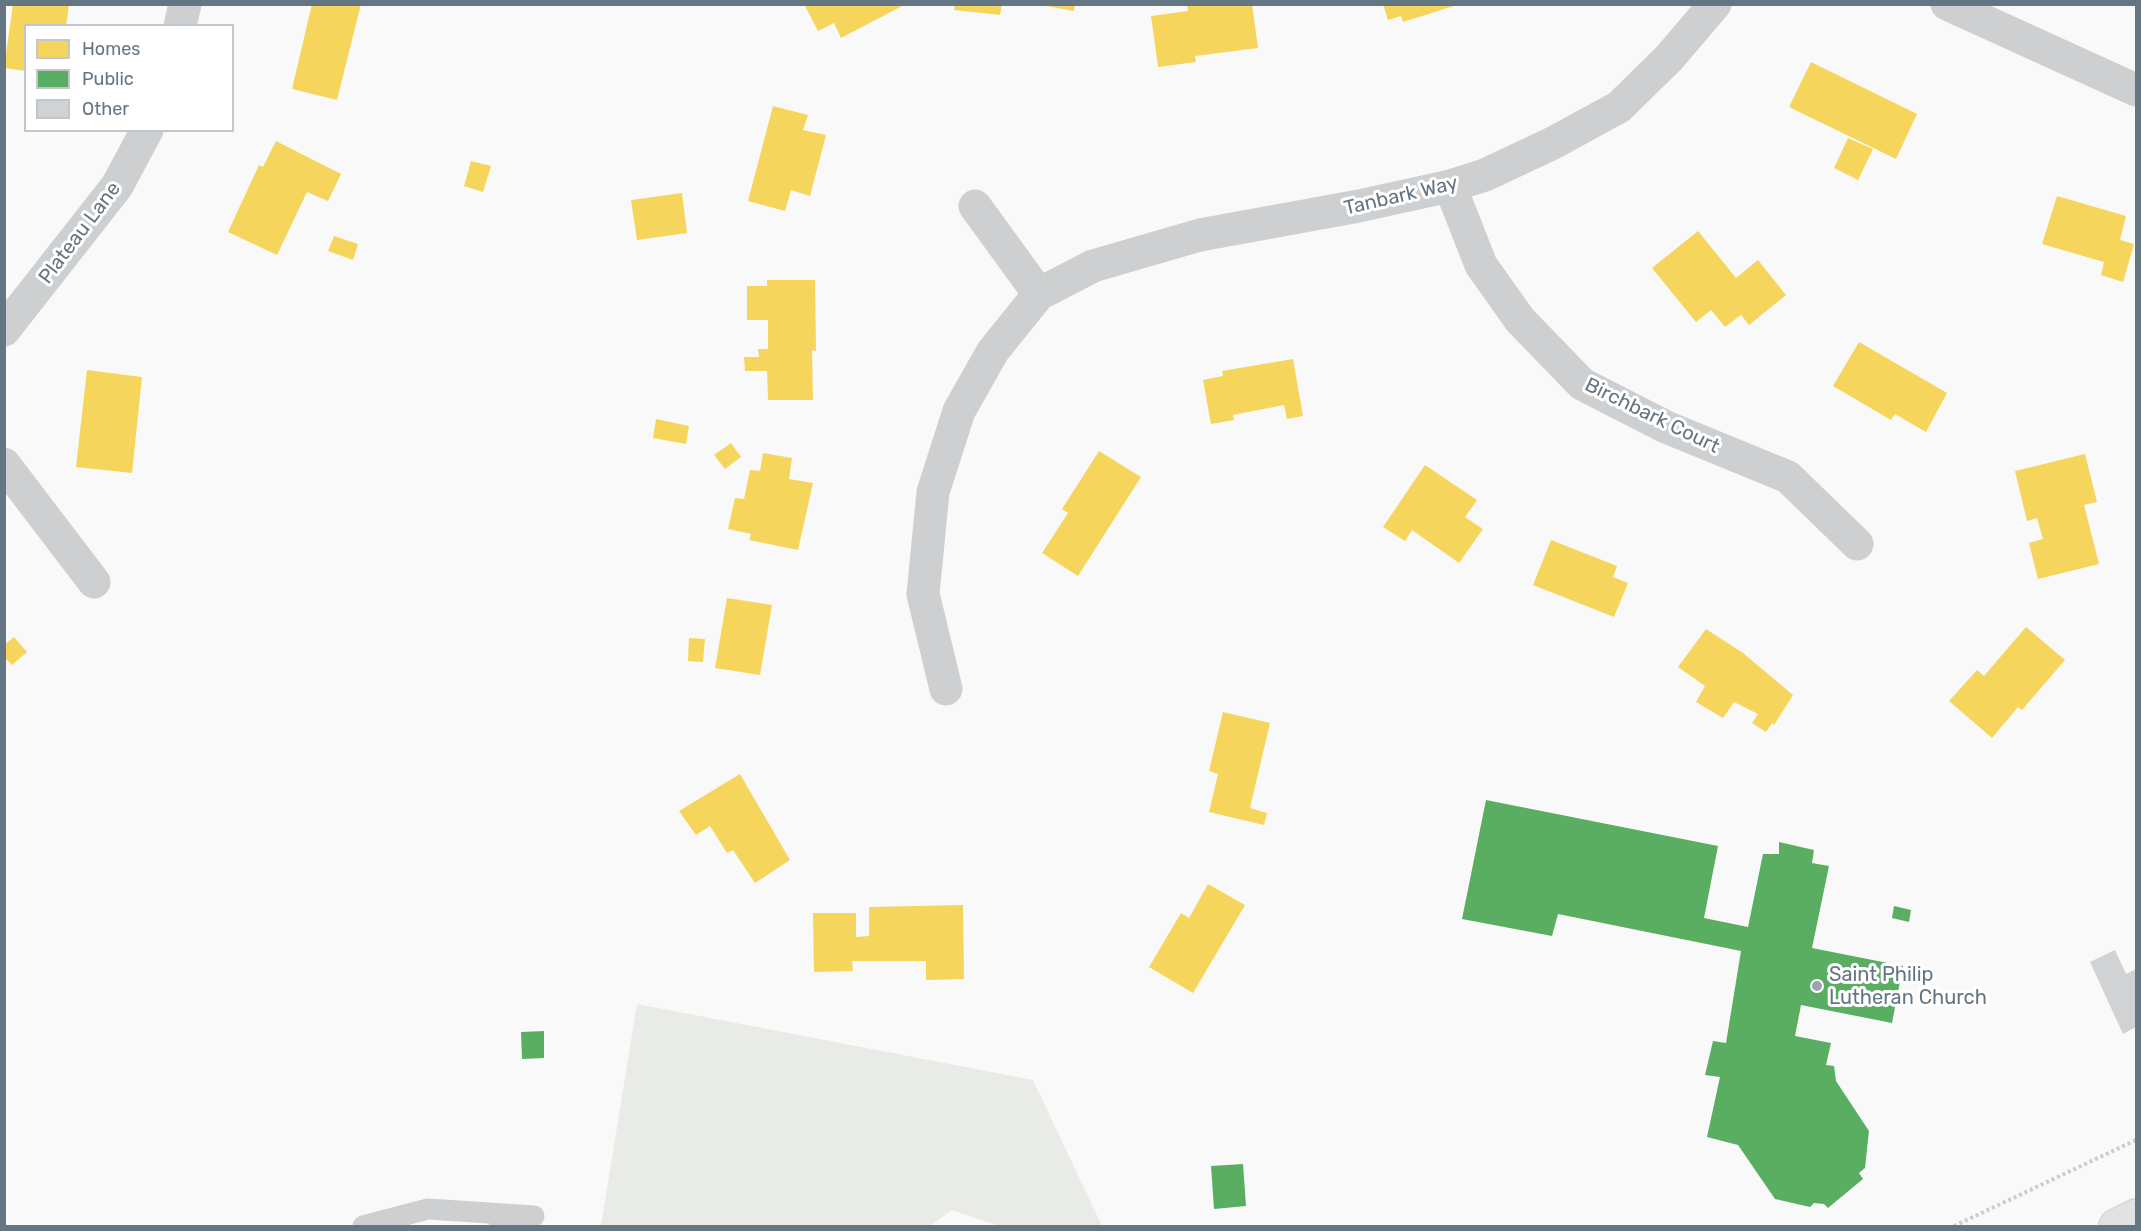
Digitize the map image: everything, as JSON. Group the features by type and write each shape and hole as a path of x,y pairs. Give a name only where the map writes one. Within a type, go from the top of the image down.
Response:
{"main road":[{"path":"2116,1227 2136,1216"}],"street":[{"path":"180,24 185,4"},
{"name":"Tanbark Way","path":"946,689 923,594 933,492 959,411 993,351 1039,294 1094,266 1200,235 1450,186 1485,175 1554,143 1619,107 1669,58 1715,4"},
{"path":"1947,4 2136,90"},
{"name":"Plateau Lane","path":"4,330 117,186 146,132"},
{"name":"Birchbark Court","path":"1450,186 1481,265 1520,320 1582,384 1666,427 1788,477 1857,544"},
{"path":"975,206 1039,294"},
{"path":"4,464 94,582"}],"lane":[{"path":"363,1227 420,1219 428,1209 538,1221"},
{"path":"499,1227 538,1221"}],"path":[{"path":"1954,1227 2136,1140"}],"shaded area":[{"path":"637,1004 1033,1080 1102,1226 999,1226 952,1210 930,1226 601,1226"}],"building: Homes":[{"path":"13,4 69,4 66,24 24,24 24,71 4,68"},
{"path":"312,4 361,4 337,100 292,89"},
{"path":"804,4 906,4 841,38 834,23 818,31"},
{"path":"955,4 1002,4 1000,15 954,10"},
{"path":"1036,4 1075,4 1074,11"},
{"path":"1187,4 1252,4 1258,48 1195,56 1196,62 1158,67 1151,16 1188,11"},
{"path":"1383,4 1457,5 1403,22 1401,16 1388,20"},
{"path":"1811,62 1917,114 1896,159 1789,107"},
{"path":"773,106 808,115 803,130 826,135 810,196 791,190 785,211 748,201"},
{"path":"1848,138 1873,149 1858,180 1834,168"},
{"path":"276,141 341,174 328,201 307,192 277,255 228,232 259,165 263,167"},
{"path":"471,161 491,166 483,192 464,186"},
{"path":"682,193 687,233 637,240 631,200"},
{"path":"2057,196 2126,216 2120,240 2134,244 2123,282 2101,275 2104,262 2042,244"},
{"path":"1698,231 1736,278 1758,260 1786,295 1749,325 1741,315 1725,327 1711,310 1696,322 1652,268"},
{"path":"334,236 358,244 353,260 328,251"},
{"path":"767,280 815,280 816,351 812,350 813,400 768,400 767,371 745,371 744,357 759,357 758,349 768,349 768,320 747,320 747,286 767,286"},
{"path":"1859,342 1947,393 1926,432 1895,414 1891,420 1833,386"},
{"path":"1293,359 1303,416 1287,419 1284,405 1233,415 1234,420 1211,424 1203,380 1223,376 1222,371"},
{"path":"87,370 142,377 132,473 76,467"},
{"path":"656,419 689,426 686,444 653,438"},
{"path":"731,443 741,457 725,469 714,455"},
{"path":"1099,451 1141,477 1078,576 1042,553 1068,513 1062,509"},
{"path":"763,453 792,458 789,479 813,483 798,550 749,540 751,534 728,529 735,498 744,499 750,470 760,471"},
{"path":"2085,454 2097,502 2084,505 2099,564 2038,579 2029,543 2043,539 2037,518 2027,521 2015,471"},
{"path":"1425,465 1477,500 1465,517 1483,529 1459,563 1412,530 1405,541 1383,527"},
{"path":"1551,540 1617,566 1613,577 1628,583 1614,617 1533,585"},
{"path":"727,598 772,605 760,675 715,668"},
{"path":"2026,627 2065,660 2022,710 2018,707 1992,738 1949,701 1977,670 1984,676"},
{"path":"1706,629 1743,653 1793,695 1774,725 1772,723 1766,732 1752,723 1758,714 1734,702 1723,718 1696,702 1705,686 1678,667"},
{"path":"14,637 27,652 12,665 4,657 4,645"},
{"path":"689,638 705,639 703,662 688,661"},
{"path":"1223,712 1270,723 1250,808 1267,813 1264,825 1209,812 1218,774 1209,771"},
{"path":"740,774 790,860 755,883 733,850 727,853 710,826 696,835 679,811"},
{"path":"1208,884 1245,905 1193,993 1149,967 1181,913 1189,918"},
{"path":"963,905 964,979 926,980 926,961 852,961 853,971 814,972 813,913 856,913 856,937 869,936 869,907"}],"building: Public":[{"name":"Saint Philip Lutheran Church","path":"1486,800 1718,846 1704,918 1748,927 1763,854 1779,854 1779,842 1814,850 1812,863 1829,866 1812,948 1903,966 1892,1023 1801,1005 1795,1036 1831,1043 1826,1065 1834,1066 1836,1081 1869,1131 1865,1168 1859,1173 1863,1179 1828,1208 1824,1204 1814,1203 1810,1207 1775,1199 1738,1145 1707,1137 1720,1077 1705,1075 1713,1041 1726,1043 1741,951 1558,914 1552,936 1462,919"},
{"path":"1894,906 1911,910 1909,922 1892,918"},
{"path":"544,1031 544,1058 522,1059 521,1032"},
{"path":"1243,1164 1246,1206 1214,1209 1211,1166"}],"building: Other":[{"path":"2115,950 2126,974 2136,969 2136,1027 2123,1034 2090,962"}],"place":[{"name":"Saint Philip Lutheran Church","path":"1817,986"}]}
